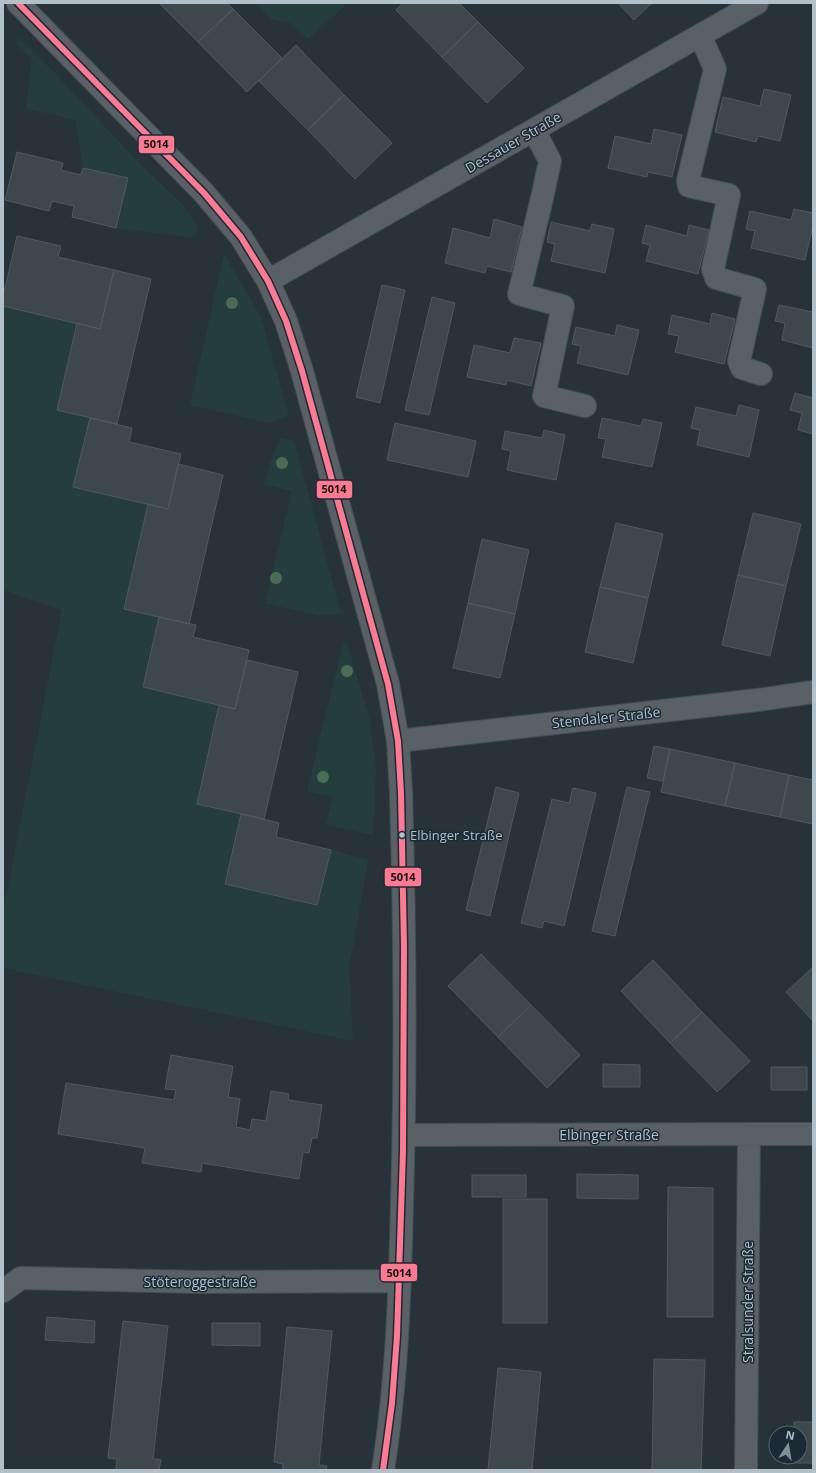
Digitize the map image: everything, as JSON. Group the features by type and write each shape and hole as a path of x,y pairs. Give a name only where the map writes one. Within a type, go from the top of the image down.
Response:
{"street":[{"path":"18,3 204,193 241,237 268,281 286,321 316,418 388,684 398,741 402,844 404,1136 400,1281 389,1434 383,1470"},
{"name":"Dessauer Straße","path":"268,281 757,3"},
{"path":"700,35 715,69 688,180 689,186 729,195 713,270 716,278 755,289 739,361 742,368 761,374"},
{"path":"534,130 550,160 519,294 563,306 544,396 585,406"},
{"name":"Stendaler Straße","path":"398,741 744,702 813,692"},
{"name":"Stralsunder Straße","path":"746,1470 749,1134"},
{"name":"Elbinger Straße","path":"404,1136 813,1134"},
{"name":"Stöteroggestraße","path":"3,1291 21,1278 198,1282 400,1281"}],"green space":[{"path":"256,3 343,3 344,7 308,39 293,24 271,19"},
{"path":"18,37 56,74 137,161 182,204 199,228 194,238 116,228 128,178 83,168 75,120 26,108 32,58 17,46"},
{"path":"224,254 261,317 289,416 269,423 190,405"},
{"path":"3,306 77,323 57,410 90,418 74,487 148,504 124,608 159,617 143,687 219,705 197,804 241,814 225,883 317,905 331,850 368,860 349,969 353,1041 3,968 3,912 62,610 3,590"},
{"path":"280,438 294,441 341,613 319,616 265,603 292,491 264,484 270,463"},
{"path":"347,643 370,721 376,769 373,835 326,825 333,797 307,791 343,645"}],"building":[{"path":"159,3 227,3 233,9 198,42"},
{"path":"403,3 459,3 478,22 442,57 396,10"},
{"path":"618,3 652,3 634,20"},
{"path":"233,9 282,58 247,92 198,42"},
{"path":"478,22 524,68 487,103 442,57"},
{"path":"296,45 344,95 308,130 259,81"},
{"path":"764,89 791,95 780,141 758,136 756,142 715,132 723,97 760,106"},
{"path":"344,95 392,143 355,179 308,130"},
{"path":"654,129 682,135 672,177 648,172 647,177 608,168 615,136 651,144"},
{"path":"17,152 63,163 61,170 81,175 83,168 128,178 116,228 72,217 74,206 52,201 49,211 5,200"},
{"path":"794,209 813,213 813,225 805,260 751,248 755,231 746,229 750,211 791,220"},
{"path":"494,219 522,227 511,272 487,266 485,273 445,263 453,228 490,238"},
{"path":"551,222 590,231 592,224 614,229 605,273 551,261 555,244 547,242"},
{"path":"646,225 687,236 689,225 709,230 698,274 646,261 650,245 642,243"},
{"path":"17,236 61,246 58,257 114,270 100,329 3,306 3,297"},
{"path":"114,270 151,279 117,424 57,410 77,323 100,329"},
{"path":"382,285 405,290 380,403 356,397"},
{"path":"432,297 455,303 429,415 405,410"},
{"path":"779,305 813,312 813,348 782,340 785,323 775,321"},
{"path":"712,313 735,319 724,364 675,352 679,336 668,334 672,315 710,324"},
{"path":"617,325 639,330 628,375 577,363 581,346 572,344 576,327 615,336"},
{"path":"514,338 541,343 531,386 507,380 506,385 467,377 474,345 510,353"},
{"path":"795,393 813,398 813,434 798,430 802,413 790,410"},
{"path":"739,405 759,410 749,457 697,445 700,430 691,428 696,407 736,416"},
{"path":"90,418 132,428 129,442 181,454 168,509 73,487"},
{"path":"602,418 641,426 643,419 662,423 652,467 602,457 606,439 598,438"},
{"path":"395,423 476,441 468,477 387,460"},
{"path":"544,430 565,435 556,480 507,470 511,451 502,449 505,431 542,438"},
{"path":"178,464 223,475 189,624 124,609 148,504 168,509"},
{"path":"753,513 801,524 786,586 738,575"},
{"path":"616,523 663,534 648,598 600,587"},
{"path":"482,539 529,550 515,614 468,603"},
{"path":"738,575 786,586 770,656 722,645"},
{"path":"600,587 648,598 633,663 585,652"},
{"path":"468,603 515,614 500,678 453,668"},
{"path":"159,617 196,625 193,637 249,650 235,709 143,687"},
{"path":"247,660 298,672 264,819 197,804 219,705 235,709"},
{"path":"654,746 670,749 663,781 647,778"},
{"path":"670,749 735,763 725,806 661,792"},
{"path":"735,763 789,775 780,817 725,806"},
{"path":"789,775 813,780 813,824 780,817"},
{"path":"496,787 519,793 490,916 466,910"},
{"path":"627,787 650,792 615,936 592,931"},
{"path":"573,788 596,793 564,926 544,921 542,928 521,923 552,799 569,803"},
{"path":"241,814 279,823 276,837 331,850 317,905 225,884"},
{"path":"481,954 531,1005 498,1037 448,986"},
{"path":"653,960 702,1012 670,1043 621,991"},
{"path":"813,967 813,1021 786,992"},
{"path":"531,1005 580,1055 547,1088 498,1037"},
{"path":"702,1012 750,1061 717,1092 670,1043"},
{"path":"171,1055 233,1066 228,1097 240,1099 236,1127 250,1130 252,1119 266,1121 271,1091 289,1094 288,1100 322,1105 317,1138 312,1138 309,1153 303,1152 299,1179 202,1163 201,1172 142,1163 145,1148 58,1134 66,1083 174,1100 176,1090 165,1089"},
{"path":"603,1064 640,1065 640,1087 603,1087"},
{"path":"771,1067 807,1067 807,1090 771,1090"},
{"path":"577,1174 638,1175 638,1199 577,1198"},
{"path":"472,1175 526,1175 526,1197 472,1197"},
{"path":"668,1187 713,1188 713,1317 667,1317"},
{"path":"503,1199 547,1199 547,1323 503,1323"},
{"path":"47,1317 95,1321 94,1343 45,1340"},
{"path":"123,1321 168,1326 153,1459 161,1460 159,1470 116,1470 117,1459 108,1458"},
{"path":"212,1323 260,1323 260,1346 212,1345"},
{"path":"287,1327 332,1331 319,1465 327,1466 326,1470 283,1470 283,1464 274,1462"},
{"path":"654,1359 705,1360 701,1470 652,1470"},
{"path":"498,1368 541,1372 532,1470 488,1470"},
{"path":"794,1422 813,1422 813,1463 808,1463 808,1425 794,1425"}],"transit line":[{"name":"5014","path":"18,3 204,193 241,237 268,281 286,321 302,371 388,684 398,741 401,793 404,946 403,1151 397,1336 392,1403 383,1470"}],"place":[{"name":"Elbinger Straße","path":"402,835"}]}
